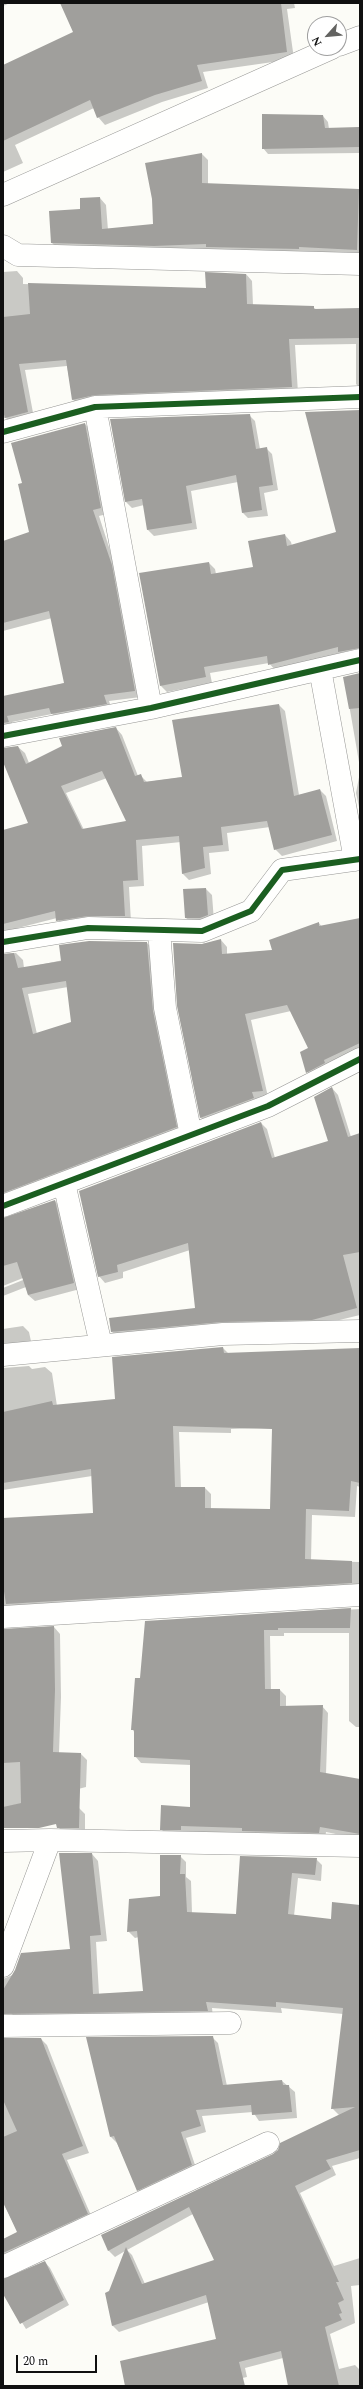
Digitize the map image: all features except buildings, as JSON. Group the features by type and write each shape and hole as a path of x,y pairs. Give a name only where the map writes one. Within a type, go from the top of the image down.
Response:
{"street":[{"path":"347,42 360,37"},
{"path":"3,195 314,56"},
{"path":"3,246 18,256 360,264"},
{"path":"3,432 94,407 360,397"},
{"path":"94,407 152,708"},
{"path":"3,736 152,708 360,660"},
{"path":"3,942 88,928 202,931 251,911 282,870 358,859 320,669"},
{"path":"160,930 165,1008 191,1135"},
{"path":"3,1206 268,1106 360,1059"},
{"path":"64,1183 101,1345"},
{"path":"3,1355 223,1334 360,1331"},
{"path":"3,1617 360,1594"},
{"path":"3,1841 50,1840 360,1846"},
{"path":"3,1966 50,1840"},
{"path":"3,2026 230,2023"},
{"path":"3,2267 268,2143"}],"cycle path":[{"path":"3,432 95,407 360,397"},
{"path":"3,736 151,708 360,660"},
{"path":"3,942 88,928 202,931 251,911 282,870 360,859"},
{"path":"3,1206 268,1106 360,1059"}]}
